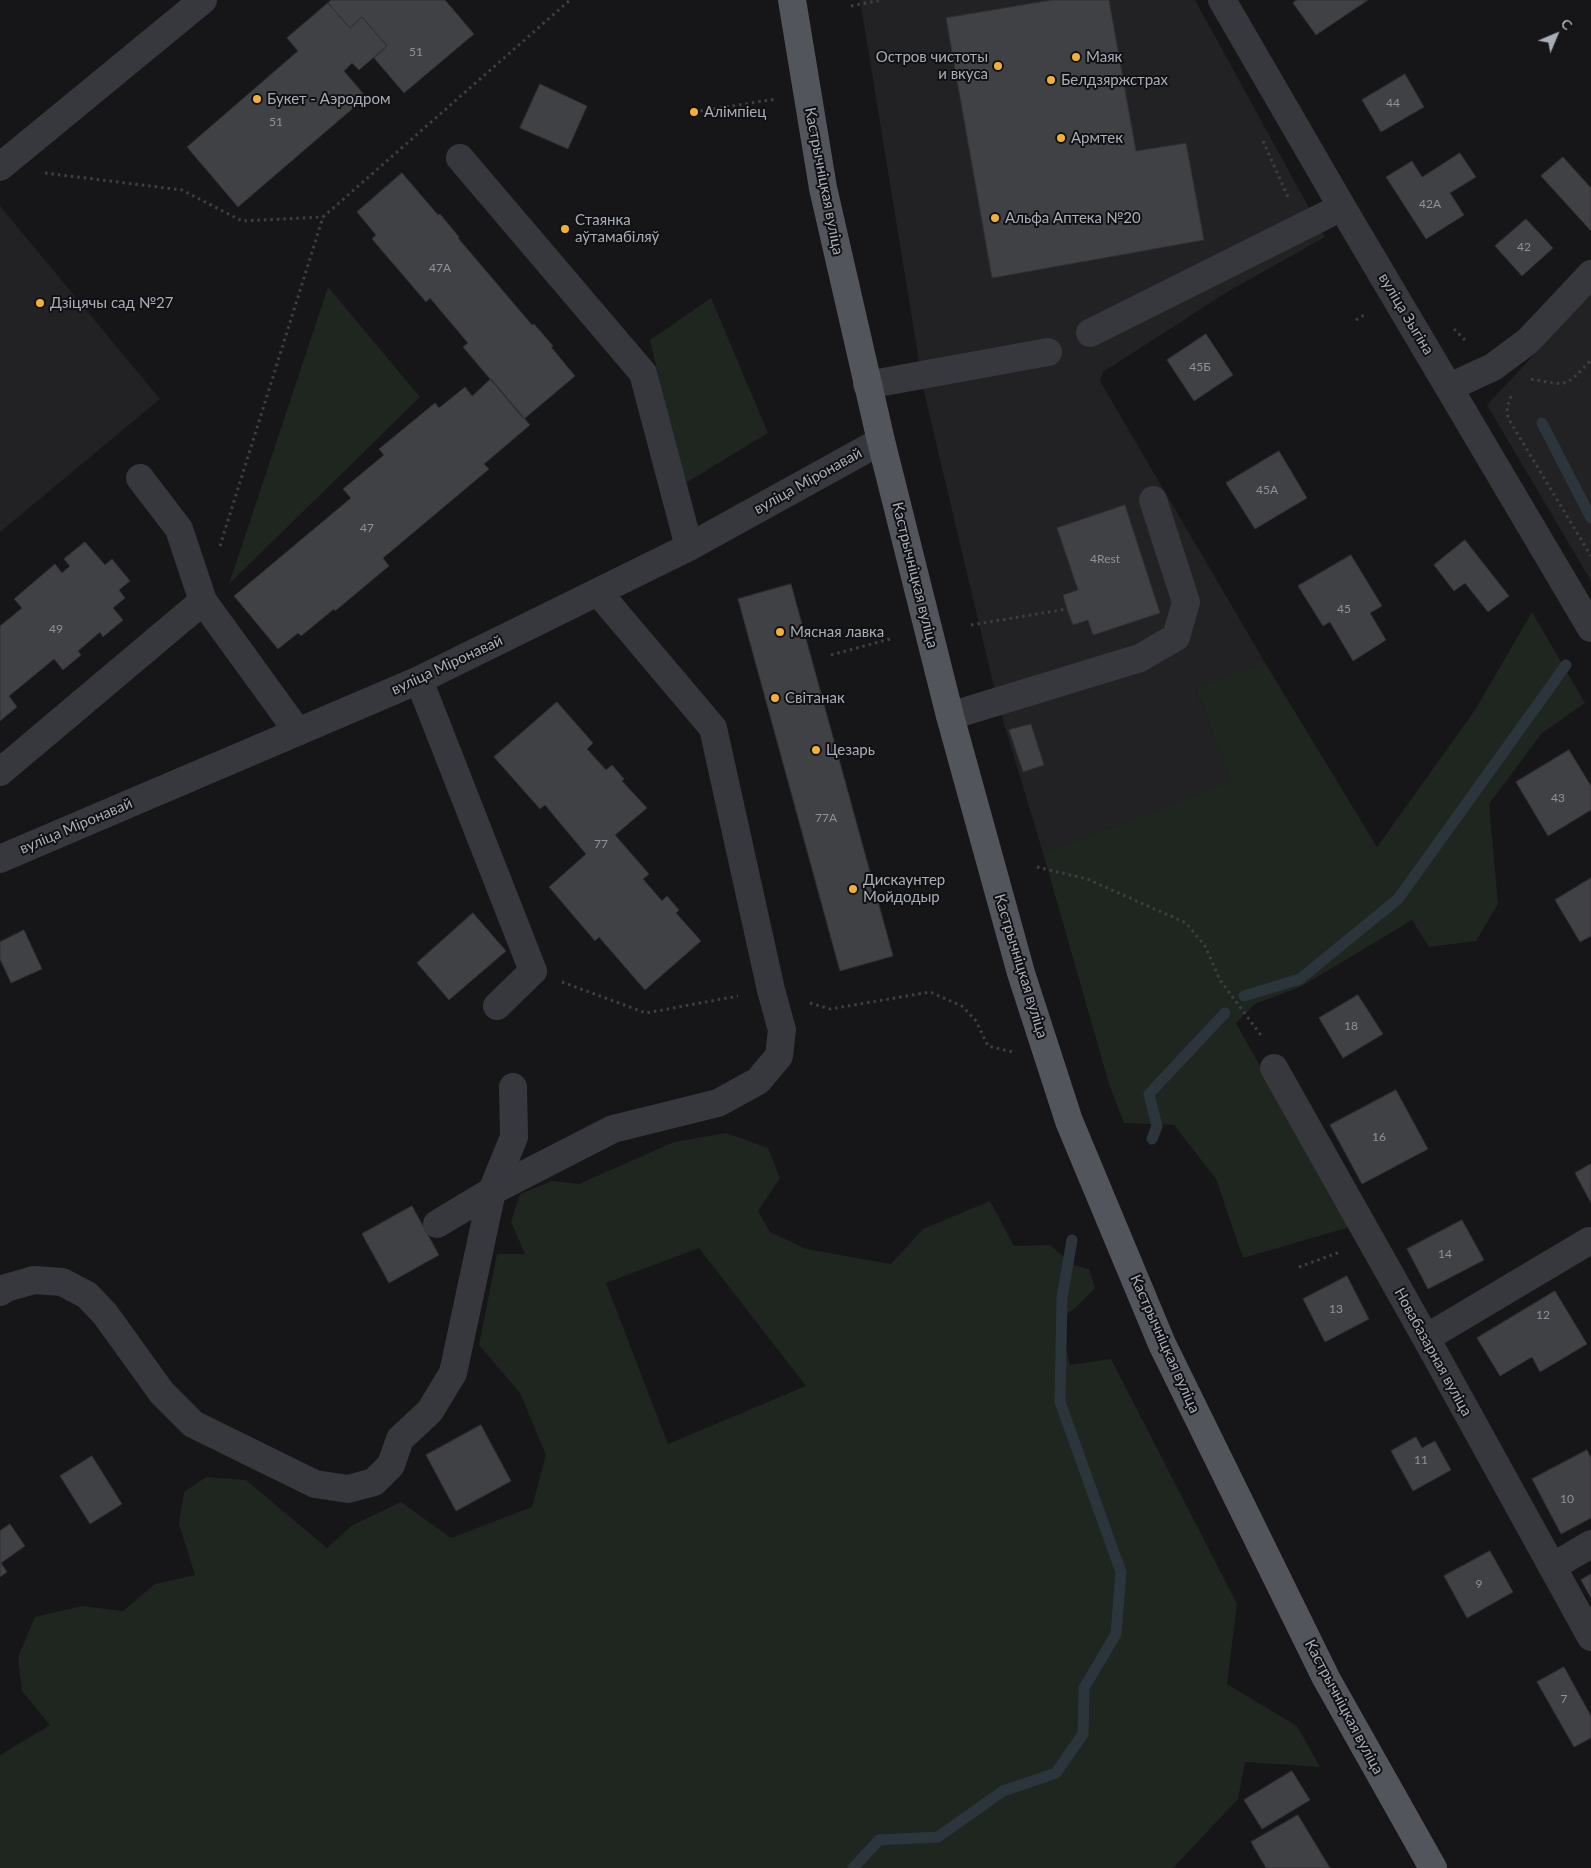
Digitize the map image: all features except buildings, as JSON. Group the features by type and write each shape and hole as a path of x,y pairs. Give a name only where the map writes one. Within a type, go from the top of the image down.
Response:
{"main road":[{"name":"Кастрычніцкая вуліца","path":"792,0 823,188 881,441 950,716 1021,973 1069,1121 1155,1326 1326,1678 1433,1868"}],"street":[{"path":"0,167 203,0"},
{"name":"вуліца Зыгіна","path":"1222,0 1591,628"},
{"path":"460,158 643,373 689,547"},
{"path":"1090,333 1342,207"},
{"path":"1450,387 1493,367 1528,341 1591,274"},
{"path":"868,386 1048,352"},
{"name":"вуліца Міронавай","path":"0,859 419,680 689,547 881,441"},
{"path":"140,478 179,529 203,601 298,732"},
{"path":"950,716 1140,658 1176,637 1186,602 1152,500"},
{"path":"437,1224 492,1191 613,1129 718,1103 758,1080 779,1056 782,1030 771,990 713,728 598,592"},
{"path":"0,772 203,601"},
{"path":"419,680 533,971 497,1006"},
{"name":"Новабазарная вуліца","path":"1274,1068 1591,1637"},
{"path":"0,1292 6,1288 34,1280 62,1282 87,1295 105,1314 162,1393 193,1424 315,1484 348,1489 374,1482 391,1465 400,1439 430,1411 453,1373 492,1191 514,1137 513,1087"},
{"path":"1426,1338 1589,1241"},
{"path":"1552,1567 1591,1544"}],"path":[{"path":"217,554 323,217 570,0"},
{"path":"851,6 882,0"},
{"path":"694,112 807,94"},
{"path":"38,172 182,190 242,221 323,217"},
{"path":"1453,328 1516,389"},
{"path":"1591,360 1571,381 1562,385 1526,377 1509,398 1507,408 1508,418 1591,556"},
{"path":"972,625 1067,609"},
{"path":"831,655 890,639"},
{"path":"1037,867 1087,879 1186,923 1205,946 1220,980 1262,1036 1274,1068"},
{"path":"1299,1267 1371,1241"}],"shaded area":[{"path":"860,0 1195,0 1325,237 1229,291 1103,372 1100,381 1264,661 1196,689 1232,781 1043,853 998,704 924,392"},
{"name":"Дзіцячы сад №27","path":"0,206 160,399 0,532"},
{"path":"328,287 420,397 229,584"},
{"path":"1591,294 1591,581 1487,405"},
{"path":"711,298 768,433 684,484 650,340"},
{"path":"1532,612 1585,703 1542,733 1489,804 1498,904 1476,941 1429,947 1412,920 1302,986 1255,1004 1236,1023 1350,1227 1243,1258 1216,1179 1174,1125 1124,1123 1109,1084 1043,853 1231,781 1196,688 1264,661 1377,847 1475,710"},
{"path":"726,1133 768,1148 780,1178 758,1211 770,1232 806,1249 891,1264 923,1229 990,1201 1014,1246 1050,1245 1073,1265 1089,1269 1095,1288 1074,1309 1059,1319 1070,1365 1111,1359 1237,1604 1227,1684 1297,1726 1320,1767 1245,1762 1238,1799 1173,1868 0,1868 0,1755 50,1725 22,1691 18,1657 35,1617 82,1606 123,1611 155,1584 195,1575 179,1524 184,1492 206,1477 246,1480 327,1548 351,1526 401,1502 451,1538 532,1507 546,1455 520,1393 479,1345 497,1254 525,1254 511,1222 520,1194 552,1181 579,1184 674,1142","holes":["699,1248 806,1386 668,1444 606,1283"]}],"waterway":[{"path":"1542,423 1591,518"},
{"path":"1244,996 1300,979 1398,899 1566,665"},
{"path":"1152,1139 1157,1126 1149,1094 1225,1013"},
{"path":"853,1868 879,1840 938,1837 1003,1791 1056,1773 1083,1734 1084,1688 1116,1634 1121,1572 1060,1402 1062,1298 1072,1240"}],"place":[{"name":"Маяк","path":"1076,57"},
{"name":"Остров чистоты и вкуса","path":"998,66"},
{"name":"Белдзяржстрах","path":"1051,80"},
{"name":"Букет - Аэродром","path":"257,99"},
{"name":"Алімпіец","path":"694,112"},
{"name":"Армтек","path":"1061,138"},
{"name":"Альфа Аптека №20","path":"995,218"},
{"name":"Стаянка аўтамабіляў","path":"565,229"},
{"name":"Дзіцячы сад №27","path":"40,303"},
{"name":"Мясная лавка","path":"780,632"},
{"name":"Світанак","path":"775,698"},
{"name":"Цезарь","path":"816,750"},
{"name":"Дискаунтер Мойдодыр","path":"853,889"}]}
